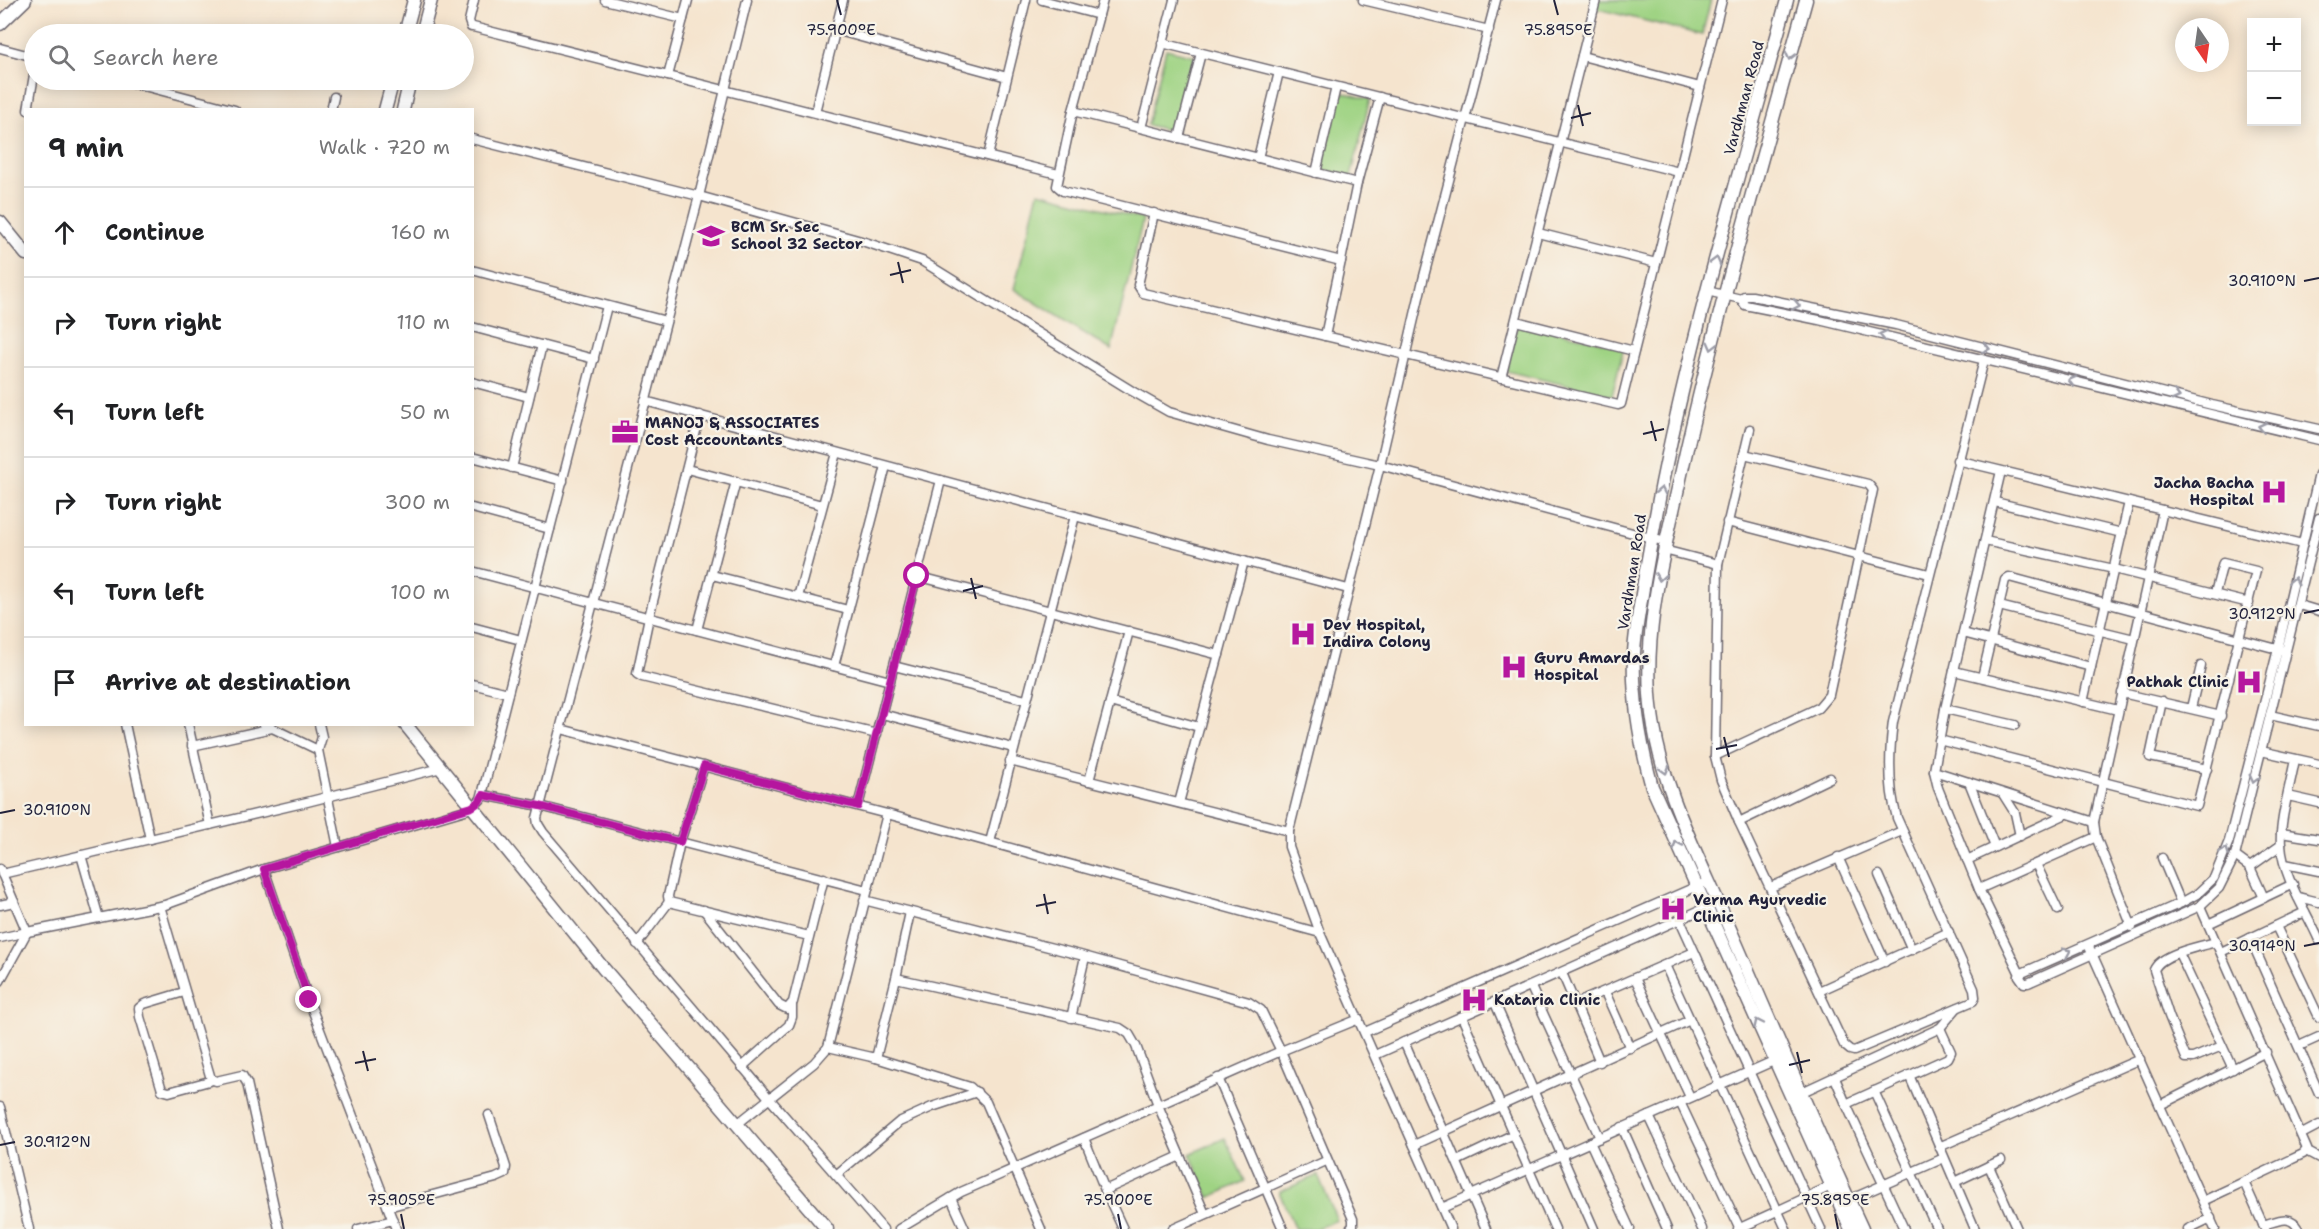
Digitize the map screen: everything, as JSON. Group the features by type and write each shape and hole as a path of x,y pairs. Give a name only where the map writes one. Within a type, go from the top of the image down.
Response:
{"street":[{"path":"0,24 25,0"},
{"path":"408,24 414,0"},
{"path":"425,24 431,0"},
{"path":"470,24 474,0"},
{"path":"605,0 630,3 683,19"},
{"path":"668,76 688,0"},
{"path":"747,0 699,196 537,818 543,832 637,944 883,1229"},
{"path":"815,112 843,0"},
{"path":"988,156 1026,0"},
{"path":"1042,0 1099,15"},
{"path":"1103,0 1073,111 1057,186 1063,191 1341,261"},
{"path":"1141,128 1174,0"},
{"path":"1363,0 1388,3 1489,30"},
{"path":"1451,1229 1320,933 1289,848 1288,831 1496,0"},
{"path":"1501,378 1596,0"},
{"path":"1154,213 1138,285 1143,293 1501,378 1621,404 1722,0"},
{"name":"Vardhman Road","path":"1786,0 1707,291 1673,427 1651,538 1634,652 1637,712 1641,742 1652,787 1695,886 1800,1094 1862,1229"},
{"name":"Vardhman Road","path":"1806,0 1724,295 1665,546 1652,631 1650,687 1657,741 1674,803 1709,881 1831,1186 1851,1229"},
{"path":"474,28 1058,174"},
{"path":"835,30 1008,77"},
{"path":"1162,43 1679,172"},
{"path":"0,48 24,54"},
{"path":"1179,138 1201,53"},
{"path":"1582,56 1700,87"},
{"path":"1258,158 1279,72"},
{"path":"1316,173 1336,87"},
{"path":"28,108 31,90"},
{"path":"159,90 227,108"},
{"path":"386,108 390,90"},
{"path":"403,108 407,90"},
{"path":"331,108 334,97"},
{"path":"1325,336 1357,183 1380,97"},
{"path":"1073,111 1357,183"},
{"path":"474,140 699,196 865,242 922,261 1169,412 1268,440 1380,465 1651,538 1665,546 1718,564"},
{"path":"1,226 24,252"},
{"path":"1538,233 1656,263"},
{"path":"474,271 666,321"},
{"path":"1707,291 1741,299 1745,305 1819,320 2319,440"},
{"path":"1741,299 1744,296 1752,296 1896,326 2212,405 2319,429"},
{"path":"0,938 160,906 264,869 472,807 479,802 483,795 607,306"},
{"path":"1516,321 1634,351"},
{"path":"474,328 594,359"},
{"path":"513,468 542,345"},
{"path":"1750,429 1718,564 1714,756 1721,780 1739,822 1772,887 1844,1045 1850,1050 1857,1050 1973,1001 1976,993 1902,831 1892,800 1890,759 1892,731 1929,574 1984,360"},
{"path":"474,383 530,397"},
{"path":"645,401 1348,589"},
{"path":"700,415 649,617 638,674 642,677 877,734"},
{"path":"798,597 837,453"},
{"path":"1714,756 1818,708 1829,695 1874,490 1872,486 1744,454"},
{"path":"474,458 563,481"},
{"path":"1958,460 2302,544"},
{"path":"834,666 886,466"},
{"path":"687,469 822,505"},
{"path":"2001,471 1945,709 1934,771 1938,788 1979,889 2021,980 2027,984 2200,906 2218,888 2235,856 2270,715 2302,544 2319,474"},
{"path":"858,806 941,480"},
{"path":"698,630 736,481"},
{"path":"1995,502 2122,534"},
{"path":"2083,702 2130,502"},
{"path":"474,509 550,529"},
{"path":"2135,934 2096,837 2094,822 2163,510"},
{"path":"990,842 1075,516"},
{"path":"2020,974 2131,923 2181,903 2205,888 2214,878 2229,841 2282,650 2299,605 2319,518"},
{"path":"1727,522 1929,574"},
{"path":"1985,541 2114,569 2249,603"},
{"path":"1179,803 1244,561"},
{"path":"1939,741 2198,806 2241,638 2256,574 2254,570 2223,563 2215,593"},
{"path":"474,572 890,681"},
{"path":"712,575 848,610"},
{"path":"917,576 1219,655"},
{"path":"1982,677 2005,580 2009,577 2282,650"},
{"path":"2299,605 2319,611"},
{"path":"1999,606 2134,639"},
{"path":"474,628 521,640"},
{"path":"1089,781 1129,631"},
{"path":"1963,633 2091,667"},
{"path":"894,666 1026,700"},
{"path":"2191,708 2201,666"},
{"path":"1954,670 2118,710"},
{"path":"474,684 508,693"},
{"path":"2122,693 2221,716"},
{"path":"2162,701 2150,757 2207,769"},
{"path":"1110,702 1199,727"},
{"path":"1945,709 2015,724"},
{"path":"882,714 1013,748"},
{"path":"2270,715 2319,726"},
{"path":"125,726 150,839"},
{"path":"188,726 210,825"},
{"path":"192,746 268,726 318,750"},
{"path":"320,726 322,737 318,750 338,847"},
{"path":"407,726 603,968 827,1229"},
{"path":"561,729 858,806 1320,933"},
{"path":"2261,751 2319,764"},
{"path":"2295,759 2281,833 2281,845 2285,864 2298,897 2319,940"},
{"path":"1010,761 1288,831"},
{"path":"637,944 669,902 680,842 704,766"},
{"path":"27,932 1,871 210,825 441,768"},
{"path":"1934,771 2094,822"},
{"path":"1739,822 1830,778"},
{"path":"1970,782 1995,847"},
{"path":"2003,794 2014,813 2020,836"},
{"path":"483,795 540,806 867,890"},
{"path":"2288,796 2319,803"},
{"path":"736,1125 814,1063 828,1047 887,814"},
{"path":"1967,860 2066,814"},
{"path":"1772,887 1902,831"},
{"path":"2281,833 2319,839"},
{"path":"1979,889 2096,837"},
{"path":"2250,867 2281,845"},
{"path":"81,855 99,918"},
{"path":"2235,856 2250,867 2264,898"},
{"path":"1838,857 1885,962"},
{"path":"2162,858 2181,903"},
{"path":"2036,864 2058,910"},
{"path":"2285,864 2319,871"},
{"path":"264,869 309,1000 395,1225 358,1229"},
{"path":"1879,875 1912,950"},
{"path":"742,1067 789,1025 824,878"},
{"path":"1365,1032 1709,881"},
{"path":"2208,924 2293,884"},
{"path":"2298,897 2319,902"},
{"path":"864,900 1085,957 1254,1004 1261,1010 1281,1051 1326,1161 1353,1219 1353,1228"},
{"path":"0,905 14,902"},
{"path":"669,902 809,936"},
{"path":"160,906 209,1075 213,1080"},
{"path":"2200,906 2302,1134 2306,1151"},
{"path":"1375,1055 1705,908"},
{"path":"704,910 779,1005 787,1009 792,1005"},
{"path":"876,1058 910,912"},
{"path":"2221,952 2305,912"},
{"path":"1680,920 1821,1229"},
{"path":"2276,926 2319,1017"},
{"path":"0,981 27,932"},
{"path":"1819,991 1949,932"},
{"path":"2250,938 2319,1093"},
{"path":"2216,942 2179,953 2157,964 2154,970 2184,1056 2188,1059 2193,1058 2223,1046"},
{"path":"2087,943 2216,1229"},
{"path":"1575,1004 1694,952"},
{"path":"2179,953 2233,1069"},
{"path":"1071,1018 1085,957"},
{"path":"1665,965 1786,1229"},
{"path":"1562,973 1600,1062"},
{"path":"896,978 1114,1026 1129,1034 1205,1214"},
{"path":"1635,978 1690,1097"},
{"path":"1531,987 1600,1138"},
{"path":"184,992 144,1004 139,1008 162,1090 169,1092 213,1080 242,1076 248,1083 279,1229"},
{"path":"1605,992 1630,1048"},
{"path":"1495,1003 1594,1229"},
{"path":"1800,1094 1940,1028 1957,1007"},
{"path":"1462,1017 1555,1229"},
{"path":"899,1229 951,1198 1014,1168 1359,1019"},
{"path":"1414,1145 1690,1020"},
{"path":"1846,1104 1950,1056 1951,1052 1940,1028"},
{"path":"2299,1046 2319,1037"},
{"path":"1404,1042 1486,1229"},
{"path":"828,1047 876,1058 970,1087 977,1092 986,1102 1041,1229"},
{"path":"2160,1105 2266,1052"},
{"path":"1442,1208 1780,1058"},
{"path":"1939,1147 2140,1059"},
{"path":"1909,1075 1975,1229"},
{"path":"1218,1078 1283,1229"},
{"path":"1835,1078 1904,1229"},
{"path":"1874,1091 1937,1229"},
{"path":"836,1175 899,1122 932,1107 977,1092"},
{"path":"1680,1102 1739,1229 1831,1186"},
{"path":"0,1107 29,1229"},
{"path":"387,1207 505,1174 506,1167 489,1115"},
{"path":"1649,1116 1702,1229"},
{"path":"2302,1134 2319,1125"},
{"path":"1622,1127 1666,1229"},
{"path":"1457,1161 1514,1134"},
{"path":"1084,1138 1123,1229"},
{"path":"1590,1142 1630,1229"},
{"path":"2306,1151 2319,1158"},
{"path":"2203,1201 2306,1151"},
{"path":"1105,1190 1180,1156"},
{"path":"1848,1200 1944,1158"},
{"path":"1955,1182 2001,1160"},
{"path":"1173,1229 1326,1161"},
{"path":"1989,1166 2017,1229"},
{"path":"2244,1182 2264,1227 2289,1219 2295,1222 2299,1229"},
{"path":"951,1198 965,1229"},
{"path":"2188,1229 2211,1218"}],"green space":[{"path":"1596,0 1711,0 1702,35 1594,8"},
{"path":"1166,49 1195,56 1176,132 1147,125"},
{"path":"1340,92 1370,99 1351,177 1321,170"},
{"path":"1038,192 1143,219 1111,350 1014,289"},
{"path":"1518,322 1624,347 1612,396 1506,371"},
{"path":"1225,1138 1245,1181 1209,1198 1190,1154"},
{"path":"1318,1175 1337,1220 1315,1229 1295,1229 1279,1192"}],"place":[{"name":"BCM Sr. Sec School 32 Sector","path":"711,236"},
{"name":"MANOJ & ASSOCIATES Cost Accountants","path":"625,432"},
{"name":"Jacha Bacha Hospital","path":"2274,492"},
{"name":"Dev Hospital, Indira Colony","path":"1303,634"},
{"name":"Guru Amardas Hospital","path":"1514,667"},
{"name":"Pathak Clinic","path":"2249,682"},
{"name":"Verma Ayurvedic Clinic","path":"1673,909"},
{"name":"Kataria Clinic","path":"1474,1000"}],"route":[{"path":"309,1000 264,869 472,807 483,795 540,806 680,842 704,766 858,806 917,576"}]}
